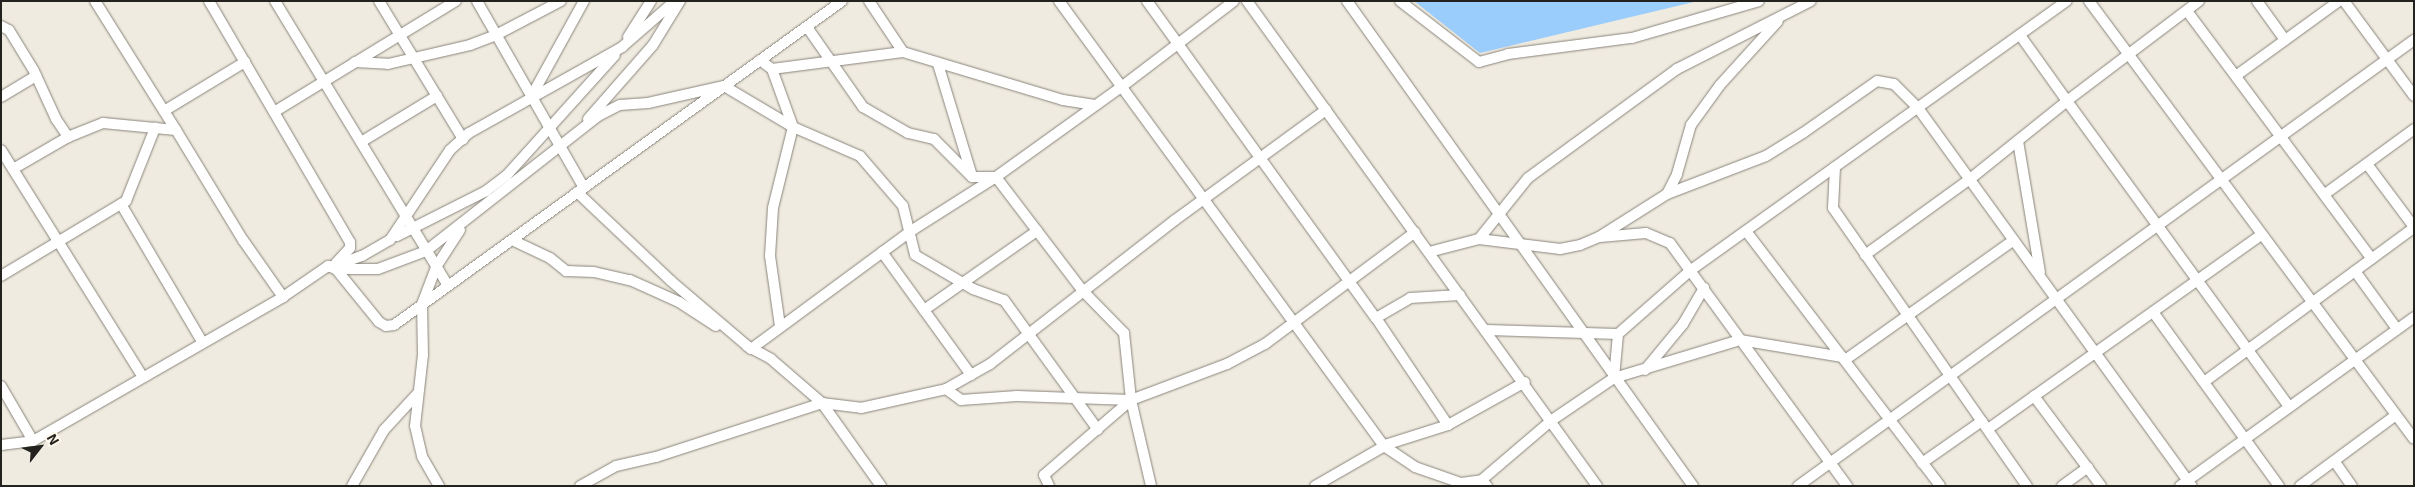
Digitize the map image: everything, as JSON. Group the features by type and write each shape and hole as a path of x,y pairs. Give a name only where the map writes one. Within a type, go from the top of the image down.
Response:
{"street":[{"path":"95,1 243,240 283,297"},
{"path":"209,1 350,242 350,248 334,267"},
{"path":"275,1 448,286"},
{"path":"378,1 462,139"},
{"path":"274,112 456,1"},
{"path":"476,1 560,146 580,190 671,281 751,349"},
{"path":"355,62 388,64 496,35 561,1"},
{"path":"531,97 584,1"},
{"path":"1,445 32,441 334,267 362,256 390,240 409,223 450,150 462,139 531,97 548,91 622,47 651,1"},
{"path":"409,223 486,191 507,175 622,47 675,1"},
{"path":"569,140 653,46 680,1"},
{"path":"334,267 386,326 394,325 842,1"},
{"path":"870,1 903,52"},
{"path":"1059,1 1120,88 1202,200 1295,321 1384,446 1415,467 1461,483 1481,484 1552,420 1614,378 1740,340 1844,358 1908,316 2014,240"},
{"path":"1147,1 1348,282 1376,318 1448,425"},
{"path":"751,349 910,232 996,177 1120,88 1234,1"},
{"path":"1247,1 1525,382 1597,486"},
{"path":"1347,1 1614,378 1693,486"},
{"path":"1400,1 1480,62 1508,54 1632,38 1759,1"},
{"path":"1479,239 1528,178 1677,69 1811,1"},
{"path":"1487,330 1618,334 1691,270 2067,1"},
{"path":"2089,1 2414,439"},
{"path":"1865,255 1970,179 2128,54 2200,1"},
{"path":"2257,1 2285,40"},
{"path":"2237,75 2339,1"},
{"path":"2344,1 2414,96"},
{"path":"2187,11 2283,136 2372,258"},
{"path":"1667,194 1677,174 1692,125 1720,85 1782,16"},
{"path":"1,26 9,30 36,76 56,119 68,137"},
{"path":"806,27 863,107 908,133 934,139 972,177 996,177"},
{"path":"2020,35 2290,406"},
{"path":"1798,486 1892,421 2414,40"},
{"path":"772,68 903,52 1063,100 1095,105"},
{"path":"760,60 772,68 793,127 772,208 770,256 780,326"},
{"path":"164,111 245,62"},
{"path":"938,64 972,177"},
{"path":"1,97 36,76"},
{"path":"1600,237 1667,194 1766,156 1804,134 1877,80 1894,84 1918,108 2096,352 2187,484 2246,438 2414,316"},
{"path":"334,267 378,269 426,251 464,224 598,116 620,105 648,103 724,86 793,127 860,156 903,206 915,255 963,283 1004,300 1098,430"},
{"path":"361,142 437,96"},
{"path":"580,486 616,466 656,457 822,402 861,408 946,389 1028,334 1202,200 1326,110"},
{"path":"13,169 68,137 103,123 176,130"},
{"path":"1,276 126,201 155,128"},
{"path":"2325,194 2414,129"},
{"path":"2018,141 2040,276"},
{"path":"1,150 144,377"},
{"path":"2204,382 2414,228 2367,164"},
{"path":"1835,167 1833,208 2027,486"},
{"path":"996,177 1083,291 1124,333 1131,400 1151,486"},
{"path":"439,486 426,465 416,437 418,392 423,355 422,304 436,267 486,191"},
{"path":"121,204 203,343"},
{"path":"1746,230 1940,486"},
{"path":"924,310 1037,231"},
{"path":"1049,486 1044,475 1131,400 1227,364 1265,344 1415,232"},
{"path":"1429,252 1479,239 1521,246 1560,249 1600,237 1646,233 1670,243 1847,486"},
{"path":"1922,463 2034,396 2262,234"},
{"path":"512,240 550,258 566,271 594,272 630,280 679,302 751,349 771,359 822,402 881,486"},
{"path":"882,252 971,374"},
{"path":"2355,271 2397,329"},
{"path":"1645,370 1683,324 1704,288"},
{"path":"1376,318 1410,298 1460,295"},
{"path":"2153,312 2246,438 2278,486"},
{"path":"1614,378 1618,334"},
{"path":"1315,486 1384,446 1448,425 1525,382"},
{"path":"1,386 32,441"},
{"path":"946,389 961,400 1018,396 1131,400"},
{"path":"352,486 384,430 418,392"},
{"path":"2034,396 2101,486"},
{"path":"2300,486 2396,415"},
{"path":"2334,462 2352,486"},
{"path":"2062,486 2088,467"}],"water":[{"path":"1414,1 1698,1 1480,53"}]}
